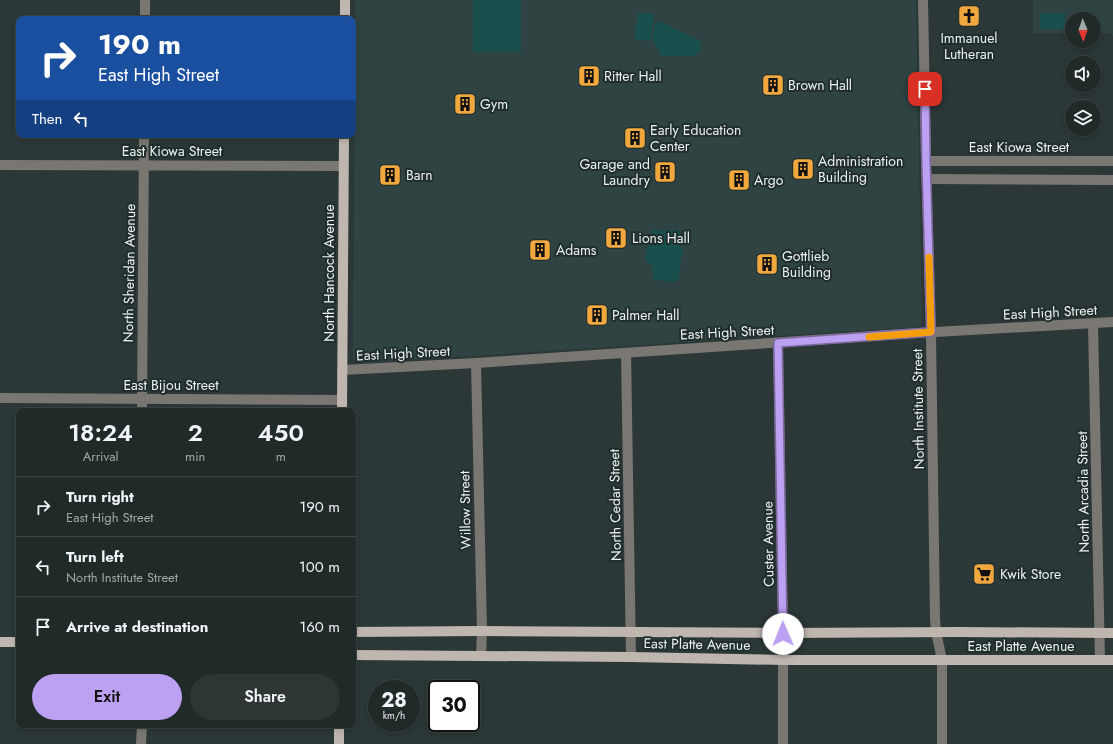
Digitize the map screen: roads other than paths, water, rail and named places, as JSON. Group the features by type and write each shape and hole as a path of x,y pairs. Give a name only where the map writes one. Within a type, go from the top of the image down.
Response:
{"main road":[{"path":"345,0 345,16"},
{"name":"North Hancock Avenue","path":"342,408 344,138"},
{"name":"East Platte Avenue","path":"356,632 482,631 783,634 936,632 1113,633"},
{"path":"0,642 16,642"},
{"name":"East Platte Avenue","path":"356,655 631,657 783,660 1113,660"},
{"path":"339,728 339,744"}],"street":[{"path":"145,0 145,16"},
{"name":"North Institute Street","path":"923,0 936,632 942,660 942,744"},
{"name":"North Sheridan Avenue","path":"142,408 144,138"},
{"name":"East Kiowa Street","path":"926,161 1113,162"},
{"name":"East Kiowa Street","path":"0,165 343,166"},
{"path":"927,179 1113,180"},
{"name":"East High Street","path":"342,370 476,363 931,332 1113,322"},
{"name":"North Arcadia Street","path":"1093,324 1100,660"},
{"name":"Custer Avenue","path":"778,343 783,634 783,744"},
{"name":"North Cedar Street","path":"626,352 631,657"},
{"name":"Willow Street","path":"476,363 482,631 481,656"},
{"name":"East Bijou Street","path":"0,398 342,400"},
{"path":"141,744 142,728"}],"place":[{"name":"Immanuel Lutheran","path":"969,16"},
{"name":"Ritter Hall","path":"589,76"},
{"name":"Brown Hall","path":"773,85"},
{"name":"Gym","path":"465,104"},
{"name":"Early Education Center","path":"635,138"},
{"name":"Administration Building","path":"803,169"},
{"name":"Garage and Laundry","path":"665,172"},
{"name":"Barn","path":"390,175"},
{"name":"Argo","path":"739,180"},
{"name":"Lions Hall","path":"616,238"},
{"name":"Adams","path":"540,250"},
{"name":"Gottlieb Building","path":"767,264"},
{"name":"Palmer Hall","path":"597,315"},
{"name":"Kwik Store","path":"984,574"}]}
